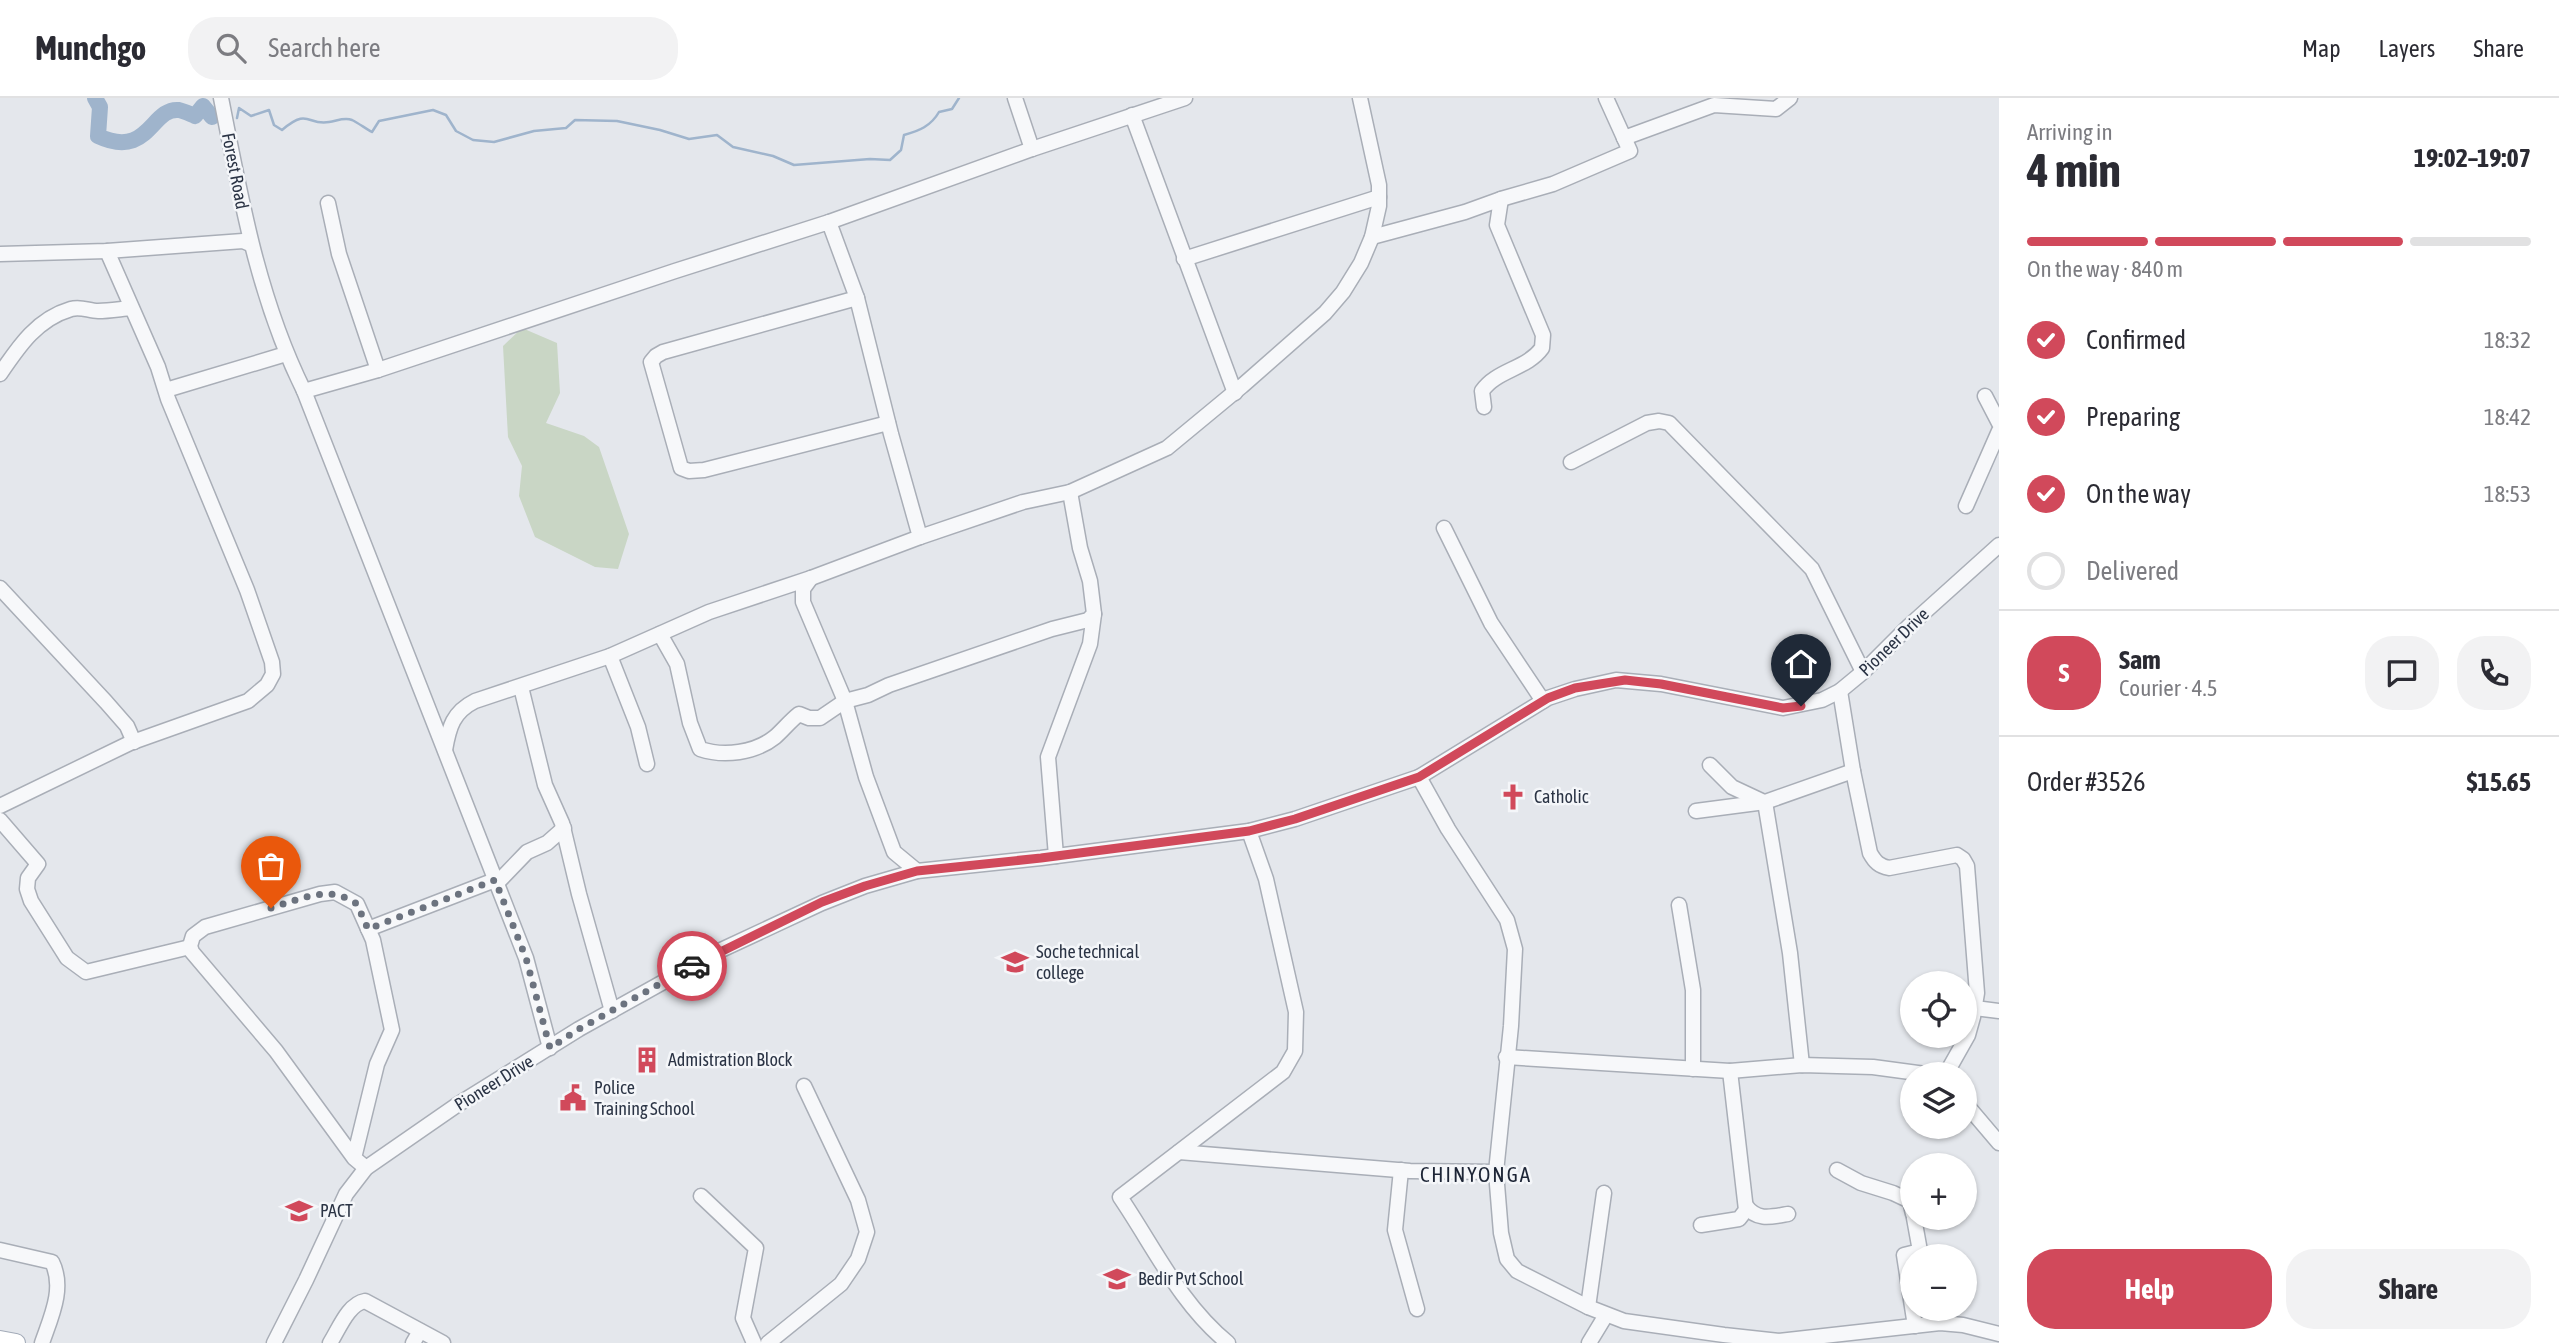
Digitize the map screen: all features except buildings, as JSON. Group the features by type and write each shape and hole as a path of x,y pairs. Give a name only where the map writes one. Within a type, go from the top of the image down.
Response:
{"main road":[{"path":"0,1340 16,1343"}],"street":[{"name":"Forest Road","path":"221,98 250,244 286,354 304,391 526,958 550,1048"},
{"path":"1015,98 1032,149"},
{"path":"304,391 378,370 829,222 1032,149 1185,98"},
{"path":"445,750 454,717 465,706 610,656 709,612 811,578 920,537 1023,502 1070,492 1167,447 1235,393 1325,313 1343,292 1361,262 1372,237 1379,185 1360,98"},
{"path":"1372,237 1465,212 1553,184 1630,152 1606,98"},
{"path":"1624,138 1714,105 1776,109 1790,98"},
{"path":"1132,115 1235,393"},
{"path":"1184,259 1379,197"},
{"path":"1484,407 1482,391 1488,382 1533,357 1542,348 1543,335 1497,225 1501,199"},
{"path":"328,203 339,254 378,370"},
{"path":"829,222 857,298 920,537"},
{"path":"0,254 107,251 243,241 250,244"},
{"path":"0,806 134,742 248,701 267,685 273,674 272,662 247,590 158,367 107,251"},
{"path":"857,298 663,352 651,362 681,468 690,471 704,470 888,423"},
{"path":"0,374 23,341 43,321 70,309 80,308 96,312 131,308"},
{"path":"166,390 286,354"},
{"path":"1985,397 1999,423"},
{"path":"1571,462 1647,423 1669,423 1812,569 1863,672"},
{"path":"1966,506 1999,431"},
{"path":"1056,856 1048,757 1090,644 1094,614 1090,581 1080,548 1070,492"},
{"path":"1444,528 1491,623 1544,701"},
{"name":"Pioneer Drive","path":"274,1343 346,1194 366,1168 457,1105 612,1011 719,951 822,902 917,871 1249,831 1295,819 1419,777 1544,701 1575,688 1625,680 1661,684 1783,708 1822,700 1840,691 1863,672 1909,626 1999,545"},
{"path":"811,578 803,589 803,602 845,701 866,777 894,852 917,871"},
{"path":"0,587 127,726 134,742"},
{"path":"660,634 677,664 690,723 700,749 734,753 774,738 797,715 820,718 845,701 1052,629 1088,620 1094,614"},
{"path":"610,656 638,727 647,764"},
{"path":"521,687 545,785 564,828 579,894 612,1011"},
{"path":"1840,691 1870,853 1881,867 1889,868 1949,855 1964,859 1968,877 1975,971"},
{"path":"1710,765 1732,787 1765,802"},
{"path":"1696,811 1765,802 1853,771"},
{"path":"1419,777 1454,839 1507,920 1516,949 1496,1172 1497,1208 1507,1259 1517,1270 1606,1315 1637,1323 1779,1342 1940,1323 1963,1325 1999,1334"},
{"path":"1765,802 1790,953 1802,1065"},
{"path":"0,820 38,864 28,878 27,889 42,920 66,958 86,972 190,947"},
{"path":"368,929 500,880 527,852 547,843 564,828"},
{"path":"1228,1343 1183,1295 1120,1197 1283,1073 1295,1051 1296,1012 1285,956 1266,879 1249,831"},
{"path":"190,947 193,936 205,927 320,894 335,892 357,904 373,940 392,1030 377,1064 354,1157"},
{"path":"1679,905 1693,990 1693,1069"},
{"path":"190,947 276,1051 354,1157 366,1168"},
{"path":"1977,1008 1999,1011"},
{"path":"1506,1057 1730,1071 1802,1065 1900,1071"},
{"path":"1701,1225 1739,1219 1746,1210 1730,1071"},
{"path":"768,1343 841,1284 858,1259 867,1231 858,1200 804,1086"},
{"path":"1977,1116 1999,1143"},
{"path":"1179,1152 1401,1170 1496,1172"},
{"path":"1401,1170 1395,1230 1417,1309"},
{"path":"1837,1170 1861,1183 1900,1196"},
{"path":"1588,1307 1604,1193"},
{"path":"701,1196 757,1248 743,1318 754,1343"},
{"path":"1746,1206 1758,1217 1788,1214"},
{"path":"1915,1326 1904,1255 1920,1251 1916,1230"},
{"path":"0,1250 52,1262 58,1283 55,1303 42,1343"},
{"path":"330,1343 349,1312 361,1301 365,1301 416,1337 443,1343"},
{"path":"1589,1343 1606,1315"}],"green space":[{"path":"522,328 557,343 560,393 546,423 584,436 599,447 629,534 618,569 595,567 535,537 519,496 522,466 508,437 503,346"}],"waterway":[{"path":"95,98 100,107 98,136 115,142 128,142 139,138 170,111 179,110 195,116 203,106 212,117"},
{"path":"237,118 239,108 251,116 269,110 274,125 282,130 303,118 322,123 352,120 372,132 379,121 433,110 446,115 456,131 473,140 494,142 534,131 566,128 575,120 617,121 689,139 717,135 733,147 773,156 794,165 890,160 901,150 904,135 924,127 939,112 952,109 959,98"}],"way so far":[{"path":"271,908 335,892 357,904 368,929 495,880 526,958 550,1048 692,966"}],"place":[{"name":"Catholic","path":"1513,797"},
{"name":"Soche technical college","path":"1015,962"},
{"name":"Admistration Block","path":"647,1060"},
{"name":"Police Training School","path":"573,1098"},
{"name":"PACT","path":"299,1211"},
{"name":"Bedir Pvt School","path":"1117,1279"}],"district":[{"name":"CHINYONGA","path":"1476,1175"}],"route":[{"path":"692,966 822,902 917,871 1249,831 1295,819 1419,777 1548,698 1575,688 1625,680 1661,684 1753,704 1783,708 1801,706"}]}
